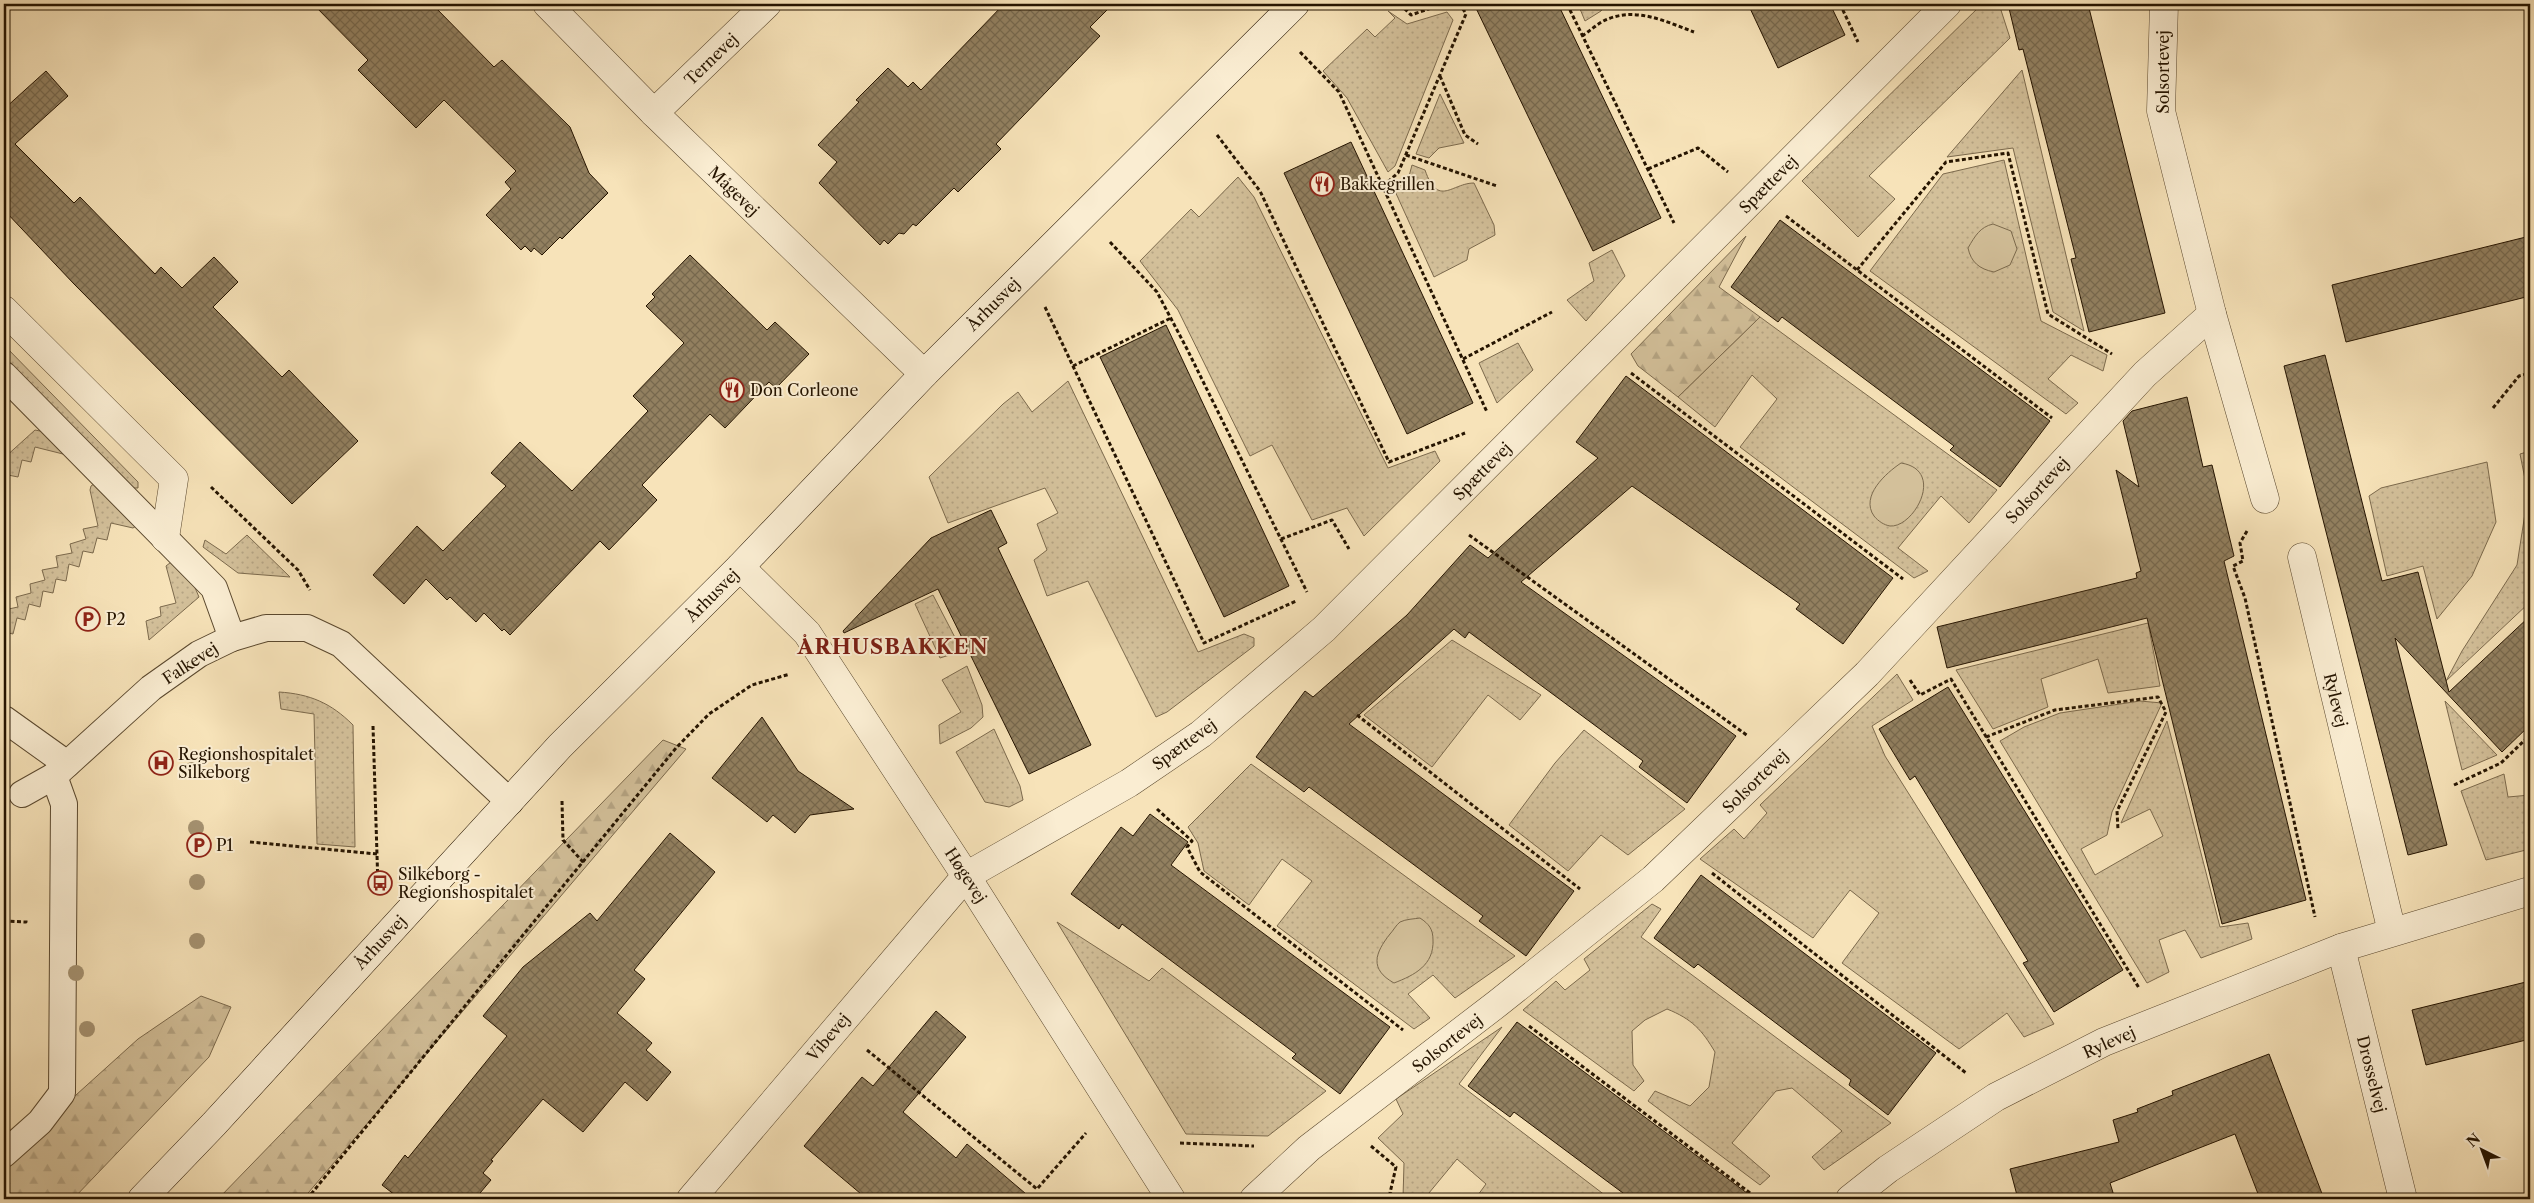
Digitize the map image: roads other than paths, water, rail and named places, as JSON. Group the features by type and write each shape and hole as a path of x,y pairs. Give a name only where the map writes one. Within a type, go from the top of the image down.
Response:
{"street":[{"name":"Mågevej","path":"547,4 654,114 924,374"},
{"name":"Ternevej","path":"654,114 767,4"},
{"name":"Århusvej","path":"142,1199 560,746 740,567 924,374 1295,4"},
{"name":"Spættevej","path":"966,876 1129,783 1201,734 1324,629 1947,4"},
{"name":"Solsortevej","path":"2164,4 2161,111 2212,314 2265,499"},
{"path":"4,310 174,479 165,538"},
{"name":"Solsortevej","path":"1254,1199 1309,1148 1434,1053 1652,879 1867,674 2145,374 2212,314"},
{"name":"Rylevej","path":"2302,557 2392,932"},
{"name":"Høgevej","path":"740,567 807,633 966,876 1171,1199"},
{"name":"Vibevej","path":"691,1199 966,876"},
{"name":"Rylevej","path":"1850,1199 1888,1170 1996,1096 2104,1042 2332,952 2530,891"},
{"name":"Drosselvej","path":"2332,952 2403,1199"}],"lane":[{"path":"4,375 214,588 232,638"},
{"name":"Falkevej","path":"22,794 61,770 151,688 199,654 232,638 266,628 307,628 341,644 510,802"},
{"path":"4,719 61,770 64,804 62,1092 40,1122 4,1154"}],"place":[{"name":"Bakkegrillen","path":"1322,184"},
{"name":"Don Corleone","path":"732,390"},
{"name":"P2","path":"88,619"},
{"name":"Regionshospitalet Silkeborg","path":"161,763"},
{"name":"P1","path":"199,845"},
{"name":"Silkeborg - Regionshospitalet","path":"380,883"}],"district":[{"name":"ÅRHUSBAKKEN","path":"893,646"}]}
